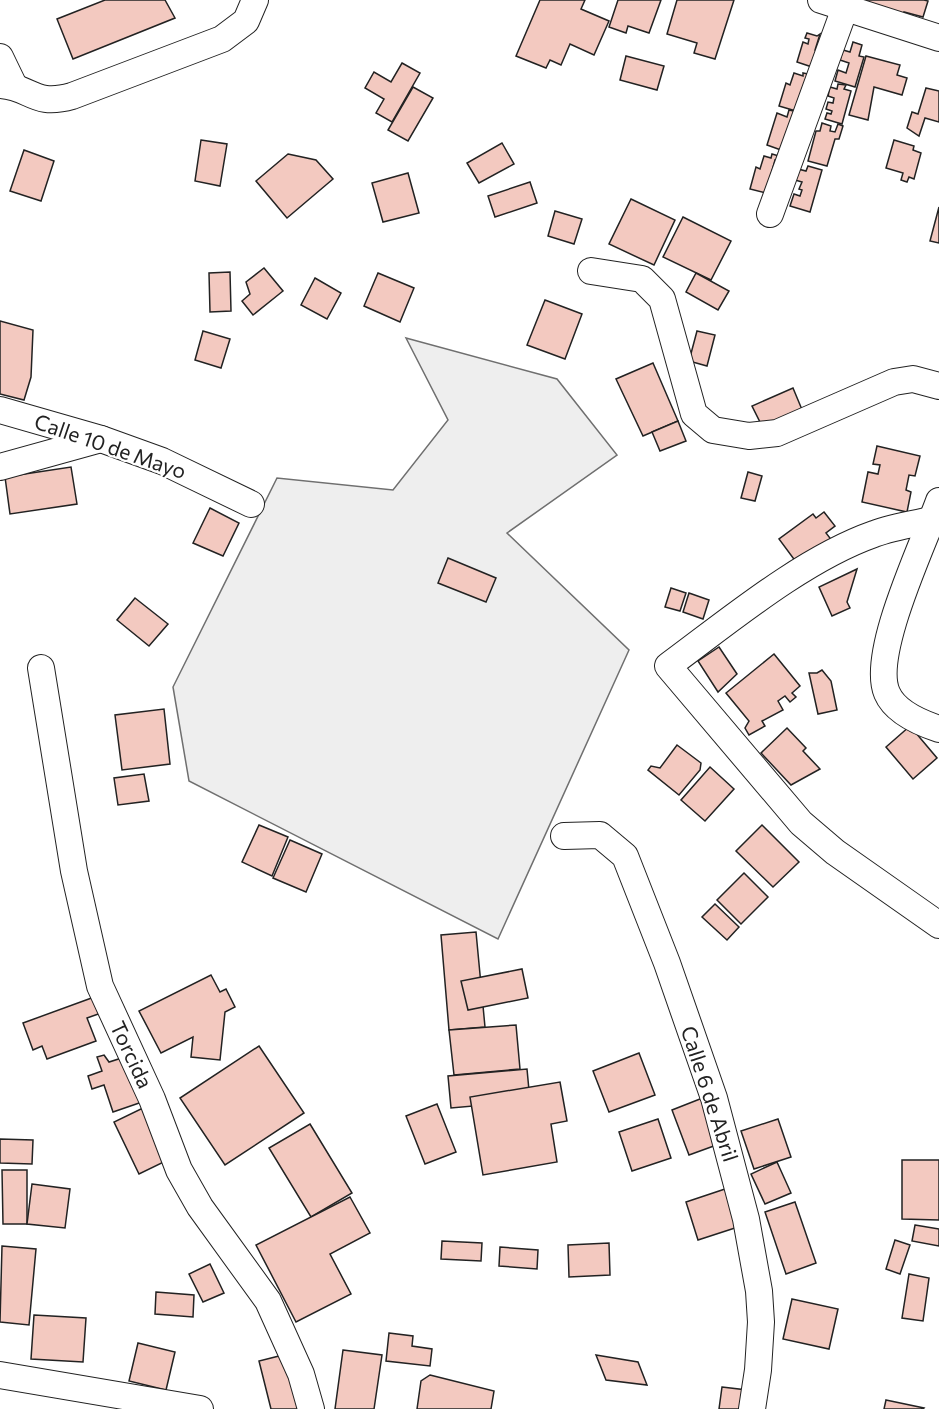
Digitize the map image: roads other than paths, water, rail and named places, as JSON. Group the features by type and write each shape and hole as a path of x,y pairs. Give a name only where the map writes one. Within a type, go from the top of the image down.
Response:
{"street":[{"path":"821,0 939,38"},
{"path":"770,214 845,8"},
{"path":"0,57 7,86 46,101 72,96 222,39 238,30 250,11"},
{"path":"591,271 642,279 662,299 694,414 713,430 748,436 777,433 894,382 913,379 939,386"},
{"name":"Calle 10 de Mayo","path":"0,410 162,461 251,504"},
{"path":"0,467 101,440"},
{"path":"936,511 874,533 838,550 742,612 668,666 801,823 835,852 939,925"},
{"path":"936,511 888,639 883,670 887,694 901,709 917,720 939,729"},
{"name":"Torcida","path":"41,668 74,871 100,986 152,1099 179,1170 200,1207 268,1301 301,1374 311,1409"},
{"name":"Calle 6 de Abril","path":"564,836 600,835 625,856 667,963 714,1098 746,1219 759,1291 761,1322 758,1371 752,1409"},
{"path":"0,1375 200,1409"}]}
